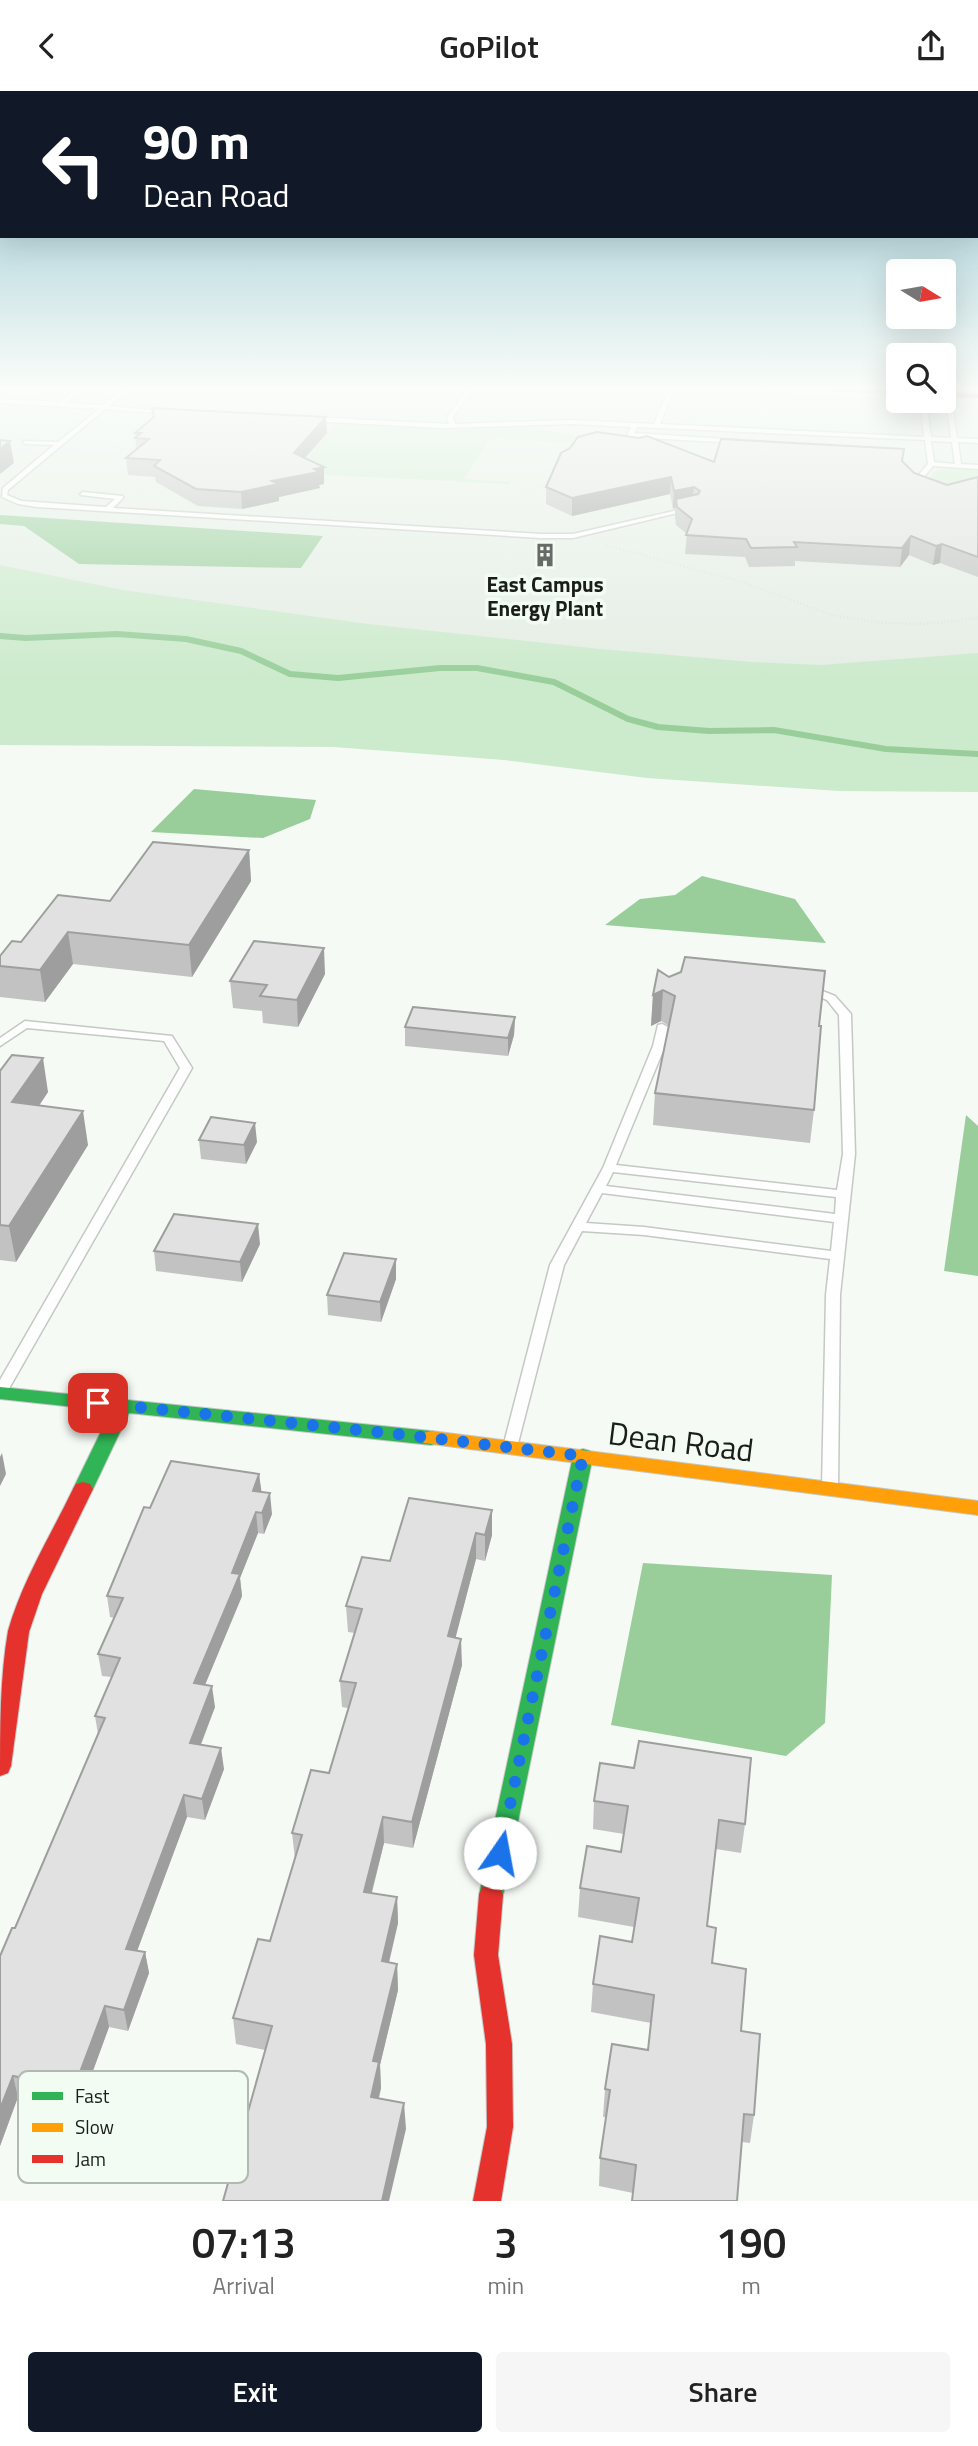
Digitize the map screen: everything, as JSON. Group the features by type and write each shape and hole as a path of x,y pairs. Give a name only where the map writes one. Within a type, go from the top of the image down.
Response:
{"street":[{"name":"Dean Road","path":"0,1393 510,1447 978,1508"},
{"path":"0,1766 18,1632 32,1594 122,1405"},
{"path":"487,2201 500,2127 499,2044 486,1955 489,1907 583,1456"}],"lane":[{"path":"7,487 4,496 20,503 573,536 693,509"},
{"path":"83,495 121,497 108,509"},
{"path":"796,987 809,988 831,998 845,1014 849,1154 833,1295 830,1488"},
{"path":"0,1043 25,1024 168,1038 186,1068 0,1393"},
{"path":"510,1447 557,1265 609,1168 659,1046 662,1027"},
{"path":"609,1168 843,1194"},
{"path":"597,1189 841,1219"},
{"path":"577,1227 644,1231 837,1256"}],"path":[{"path":"136,495 144,487"},
{"path":"573,536 745,583 832,615 892,623 926,624 978,618"}],"shaded area":[{"path":"0,487 978,487 978,697 0,633"},
{"path":"0,515 323,536 301,568 79,564 24,526 0,524"},
{"path":"0,565 123,590 368,624 600,649 821,665 978,653 978,792 839,791 647,778 504,760 334,747 0,745"},
{"path":"194,789 316,800 310,819 263,838 151,832"},
{"path":"702,876 795,899 826,943 605,925 640,899 675,895"},
{"path":"966,1115 978,1126 978,1276 944,1271"},
{"path":"643,1563 832,1575 825,1723 786,1756 611,1725"}],"building":[{"path":"193,487 262,487 241,492"},
{"path":"547,487 622,487 572,498"},
{"path":"673,487 692,487 674,491"},
{"path":"695,487 978,487 978,557 911,536 902,548 794,542 797,547 751,548 746,539 686,535 692,519 677,507 676,499 698,494 700,491"},
{"path":"153,842 249,850 189,945 68,932 40,970 0,966 0,956 12,941 21,942 58,895 110,901"},
{"path":"254,941 324,948 297,1000 260,996 267,985 230,981"},
{"path":"685,957 825,971 814,1110 655,1093 675,996 663,990 653,995 658,970 669,977 681,972"},
{"path":"413,1007 515,1017 508,1038 405,1027"},
{"path":"12,1055 43,1058 12,1102 83,1111 9,1226 0,1225 0,1071"},
{"path":"211,1117 255,1123 244,1145 199,1140"},
{"path":"174,1214 258,1224 240,1262 154,1251"},
{"path":"344,1253 396,1259 380,1302 327,1295"},
{"path":"171,1461 259,1474 253,1491 270,1493 262,1513 256,1512 232,1573 240,1574 194,1683 212,1686 190,1743 221,1748 202,1799 184,1795 126,1949 145,1952 124,2010 105,2006 80,2071 18,2071 18,2077 13,2076 0,2109 0,1956 12,1928 15,1928 105,1718 95,1716 120,1658 98,1654 123,1598 107,1596 144,1507 150,1508"},
{"path":"409,1498 492,1510 485,1535 476,1533 448,1636 461,1639 412,1822 383,1817 364,1892 397,1897 382,1961 397,1964 373,2061 379,2062 371,2097 404,2103 382,2201 223,2201 228,2183 248,2183 248,2112 272,2026 233,2018 258,1939 270,1941 302,1835 292,1833 311,1770 329,1773 356,1683 340,1681 362,1609 346,1606 362,1557 390,1561"},
{"path":"639,1741 751,1758 745,1824 719,1820 707,1926 716,1928 712,1963 746,1969 741,2031 760,2034 754,2115 744,2114 737,2201 632,2201 636,2165 600,2158 610,2090 605,2089 612,2044 648,2050 654,1995 593,1984 600,1936 632,1942 639,1898 580,1888 587,1846 621,1852 628,1806 594,1801 600,1763 634,1768"}],"waterway":[{"path":"0,636 26,638 117,634 186,639 241,651 290,674 338,678 440,668 477,668 554,682 628,719 658,727 709,731 774,730 886,749 978,754"}],"traffic: fast":[{"path":"0,1393 431,1438"},
{"path":"83,1489 123,1405"},
{"path":"491,1895 583,1456"}],"traffic: slow":[{"path":"431,1438 978,1508"}],"traffic: jam":[{"path":"0,1766 18,1632 32,1594 83,1489"},
{"path":"487,2201 500,2127 499,2044 486,1955 491,1895"}],"place":[{"name":"East Campus Energy Plant","path":"545,555"}],"route":[{"path":"98,1403 583,1456 500,1853"}]}
